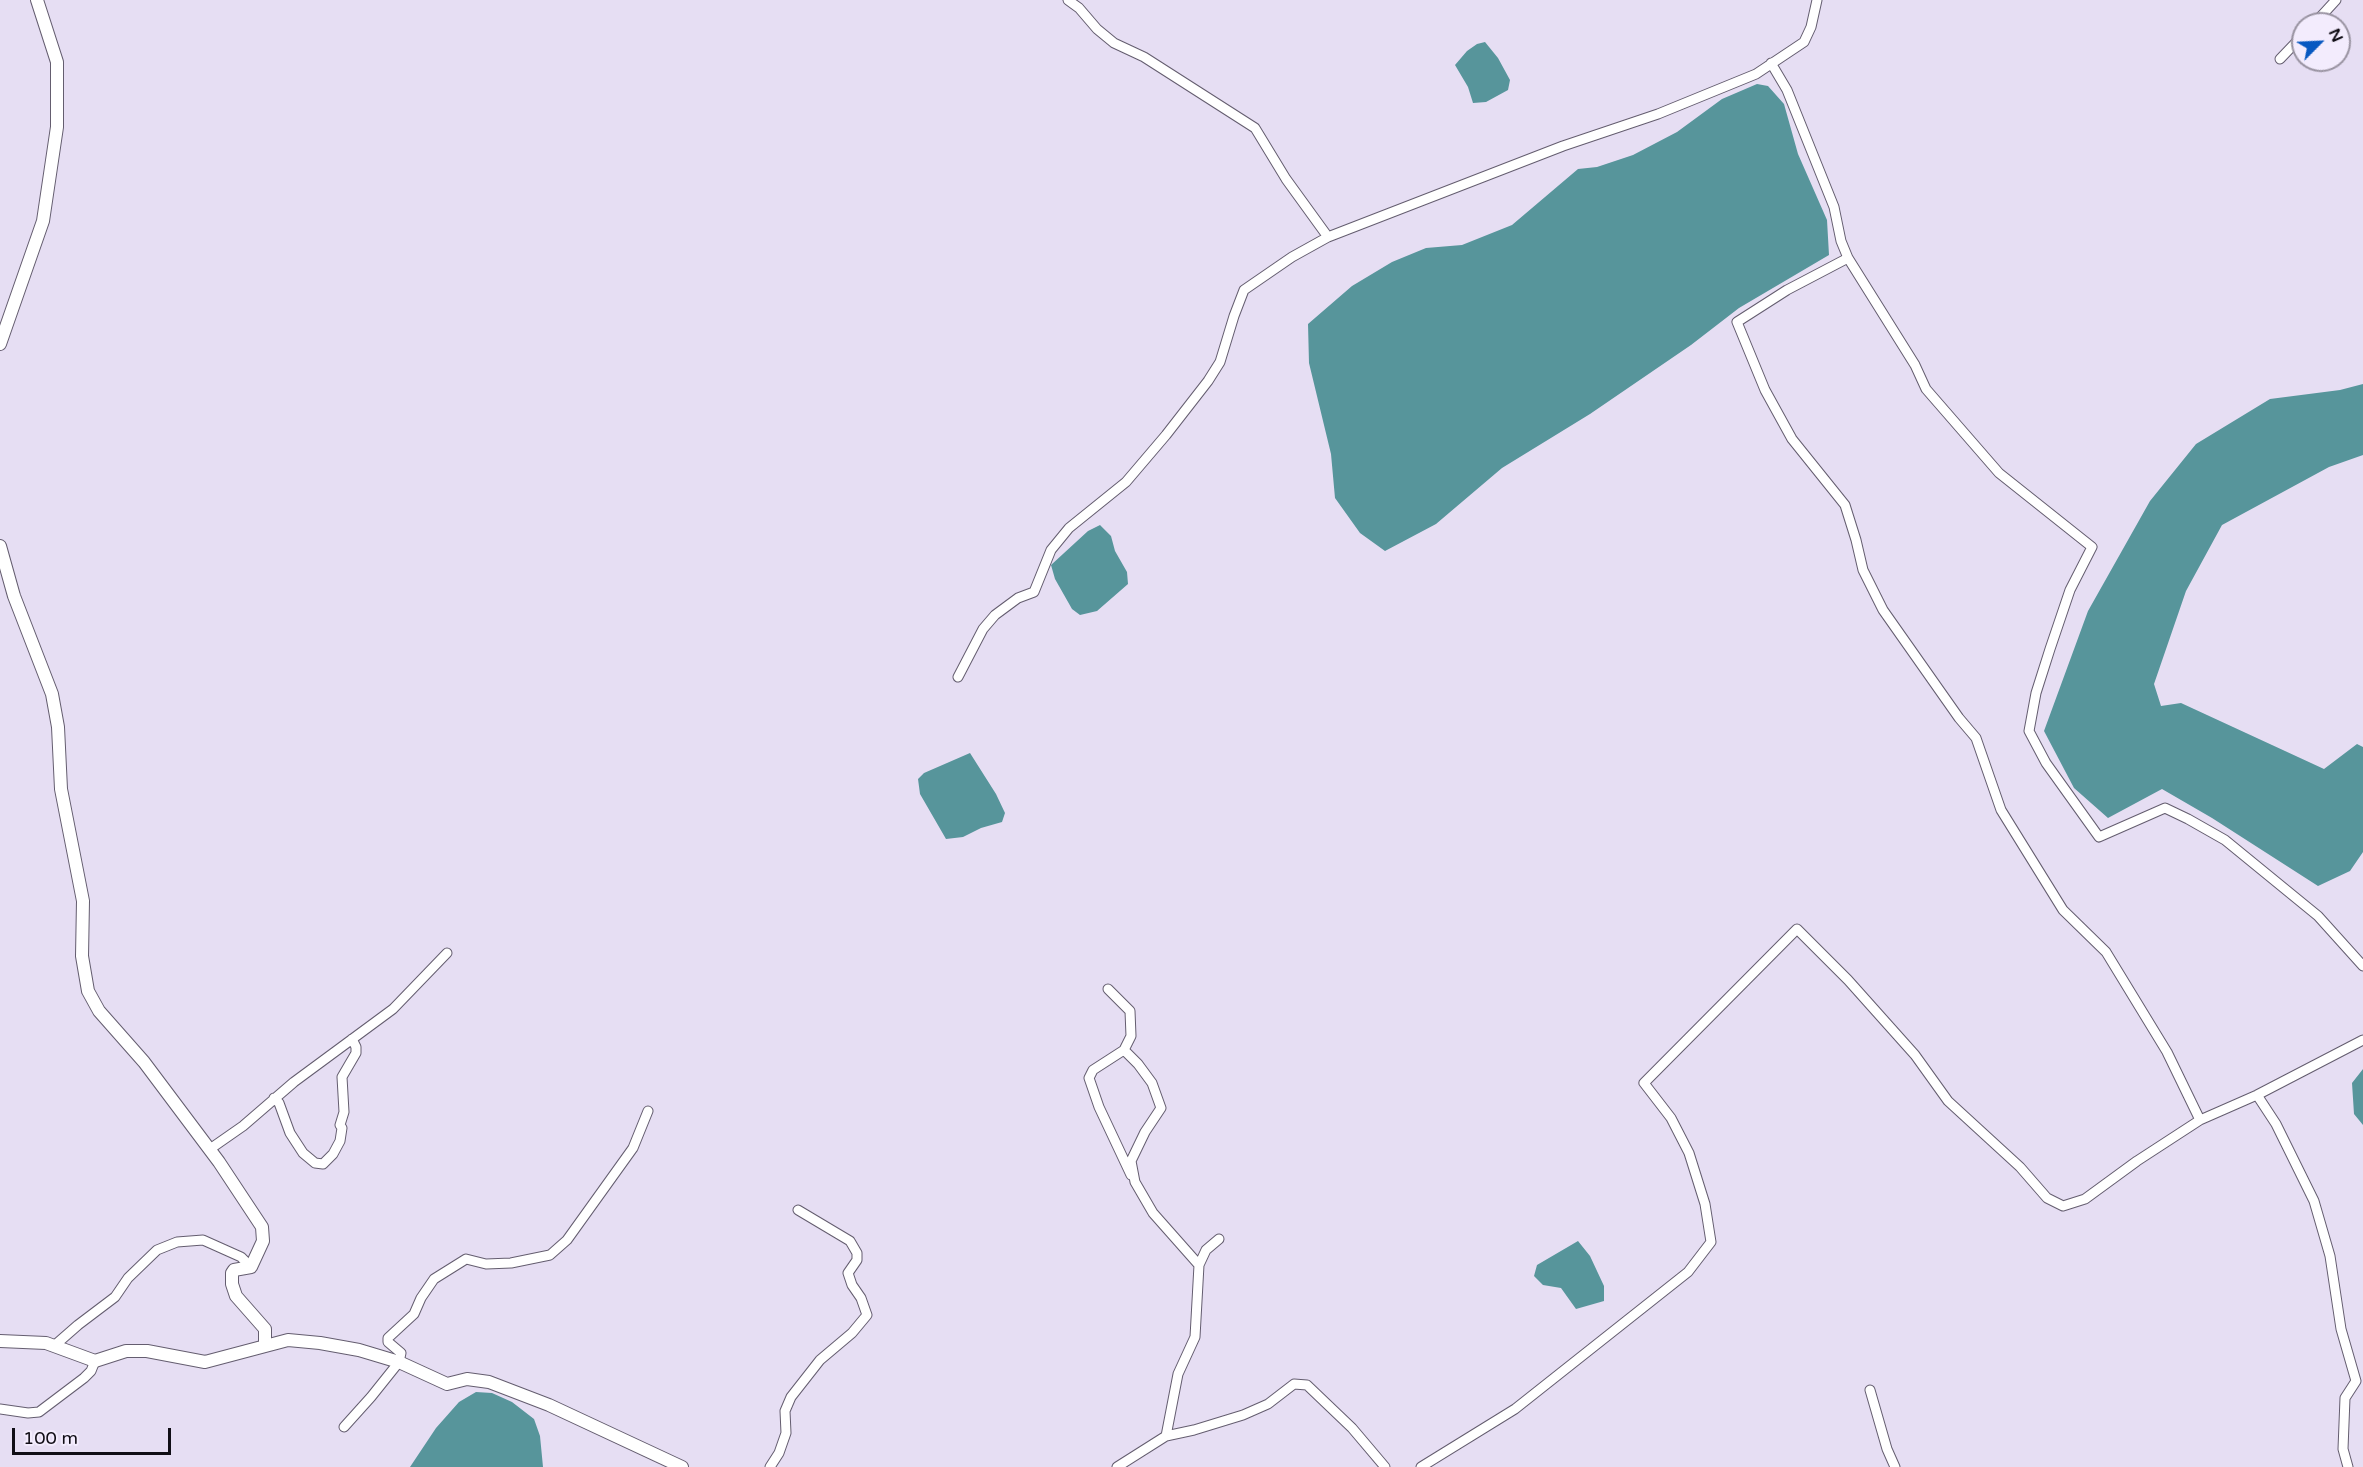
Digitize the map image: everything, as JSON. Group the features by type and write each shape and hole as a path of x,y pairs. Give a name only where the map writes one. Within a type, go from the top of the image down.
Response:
{"street":[{"path":"0,344 43,221 57,127 57,62 37,0"},
{"path":"1068,0 1114,43 1144,57 1255,129 1286,179 1328,237"},
{"path":"958,677 983,629 995,615 1018,598 1034,592 1052,550 1069,528 1126,482 1208,381 1220,362 1233,316 1244,290 1292,257 1328,237 1581,140 1658,114 1756,74 1804,42 1811,27 1817,0"},
{"path":"2325,12 2336,0"},
{"path":"2280,59 2291,48"},
{"path":"1771,63 1787,90 1831,198 1840,241 1848,258 1915,365 1926,389 1999,473 2092,547 2070,590 2036,693 2029,731 2046,763 2099,837 2165,808 2188,819 2225,840 2318,916 2363,966"},
{"path":"1848,258 1788,290 1737,322 1765,390 1792,440 1845,505 1863,570 1883,610 1959,718 1976,738 2001,810 2063,910 2106,952 2167,1052 2200,1120"},
{"path":"0,546 14,596 52,694 58,727 61,789 83,902 82,956 88,991 99,1011 144,1062 210,1149 262,1227 263,1241 251,1266"},
{"path":"1423,1467 1515,1409 1688,1272 1711,1242 1705,1204 1689,1153 1671,1118 1644,1083 1797,929 1848,980 1915,1055 1948,1101 2020,1167 2047,1198 2062,1206 2085,1199 2137,1161 2200,1120 2257,1095 2363,1040"},
{"path":"210,1149 243,1126 274,1098 400,1003 447,953"},
{"path":"1108,989 1130,1011 1131,1036 1124,1050 1093,1070 1089,1078 1115,1144 1153,1213 1199,1265"},
{"path":"274,1098 279,1103 290,1133 303,1153 315,1163 323,1164 333,1154 340,1141 342,1128 340,1125 344,1112 342,1077 356,1053 352,1040"},
{"path":"1124,1050 1152,1083 1161,1108 1145,1132 1131,1161 1135,1182"},
{"path":"2257,1095 2276,1124 2314,1201 2330,1256 2341,1329 2356,1381 2345,1398 2343,1449 2348,1467"},
{"path":"344,1427 399,1362 401,1353 388,1342 388,1338 414,1314 421,1298 434,1279 454,1264 466,1259 486,1264 511,1263 550,1255 567,1240 633,1148 648,1111"},
{"path":"770,1467 779,1453 786,1433 785,1411 791,1397 820,1360 852,1333 867,1315 848,1273 857,1260 857,1253 850,1240 798,1210"},
{"path":"1166,1436 1178,1374 1195,1337 1199,1265 1206,1250 1219,1239"},
{"path":"54,1346 116,1297 128,1278 157,1250 177,1242 203,1240 241,1257 251,1266"},
{"path":"251,1266 234,1270 232,1284 236,1296 265,1329 265,1344"},
{"path":"0,1341 46,1343 95,1361 126,1351 147,1351 205,1362 265,1344 288,1340 359,1350 399,1362 447,1384 466,1379 489,1382 549,1406 681,1467"},
{"path":"0,1409 28,1413 39,1412 84,1378 91,1371 95,1361"},
{"path":"1117,1467 1166,1436 1243,1415 1268,1404 1294,1384 1307,1385 1352,1428 1384,1467"},
{"path":"1870,1390 1887,1449 1895,1467"}],"shaded area":[{"path":"1485,42 1498,58 1510,80 1508,90 1486,102 1473,103 1468,87 1455,65 1467,51"},
{"path":"1757,84 1768,86 1784,104 1798,154 1827,220 1829,255 1739,308 1691,345 1590,414 1502,468 1436,524 1385,551 1360,533 1335,498 1331,454 1309,363 1308,324 1352,286 1392,262 1426,248 1462,245 1512,225 1578,169 1597,167 1633,155 1677,132 1722,99"},
{"path":"2363,384 2363,455 2329,467 2222,525 2186,591 2154,684 2161,706 2181,703 2324,769 2357,744 2363,747 2363,852 2350,871 2318,886 2162,789 2108,818 2074,788 2044,731 2088,611 2150,501 2196,444 2270,399 2340,390"},
{"path":"1100,525 1111,536 1115,551 1127,572 1128,584 1097,611 1080,615 1072,609 1055,579 1051,565 1088,531"},
{"path":"970,753 1005,813 1002,822 981,828 963,837 946,839 920,794 918,779 924,773"},
{"path":"2363,1069 2363,1125 2354,1114 2352,1083"},
{"path":"1578,1241 1590,1256 1604,1286 1604,1301 1576,1309 1561,1288 1543,1285 1534,1276 1537,1265"},
{"path":"476,1392 492,1393 512,1402 534,1419 540,1436 543,1467 410,1467 436,1428 459,1402"}]}
